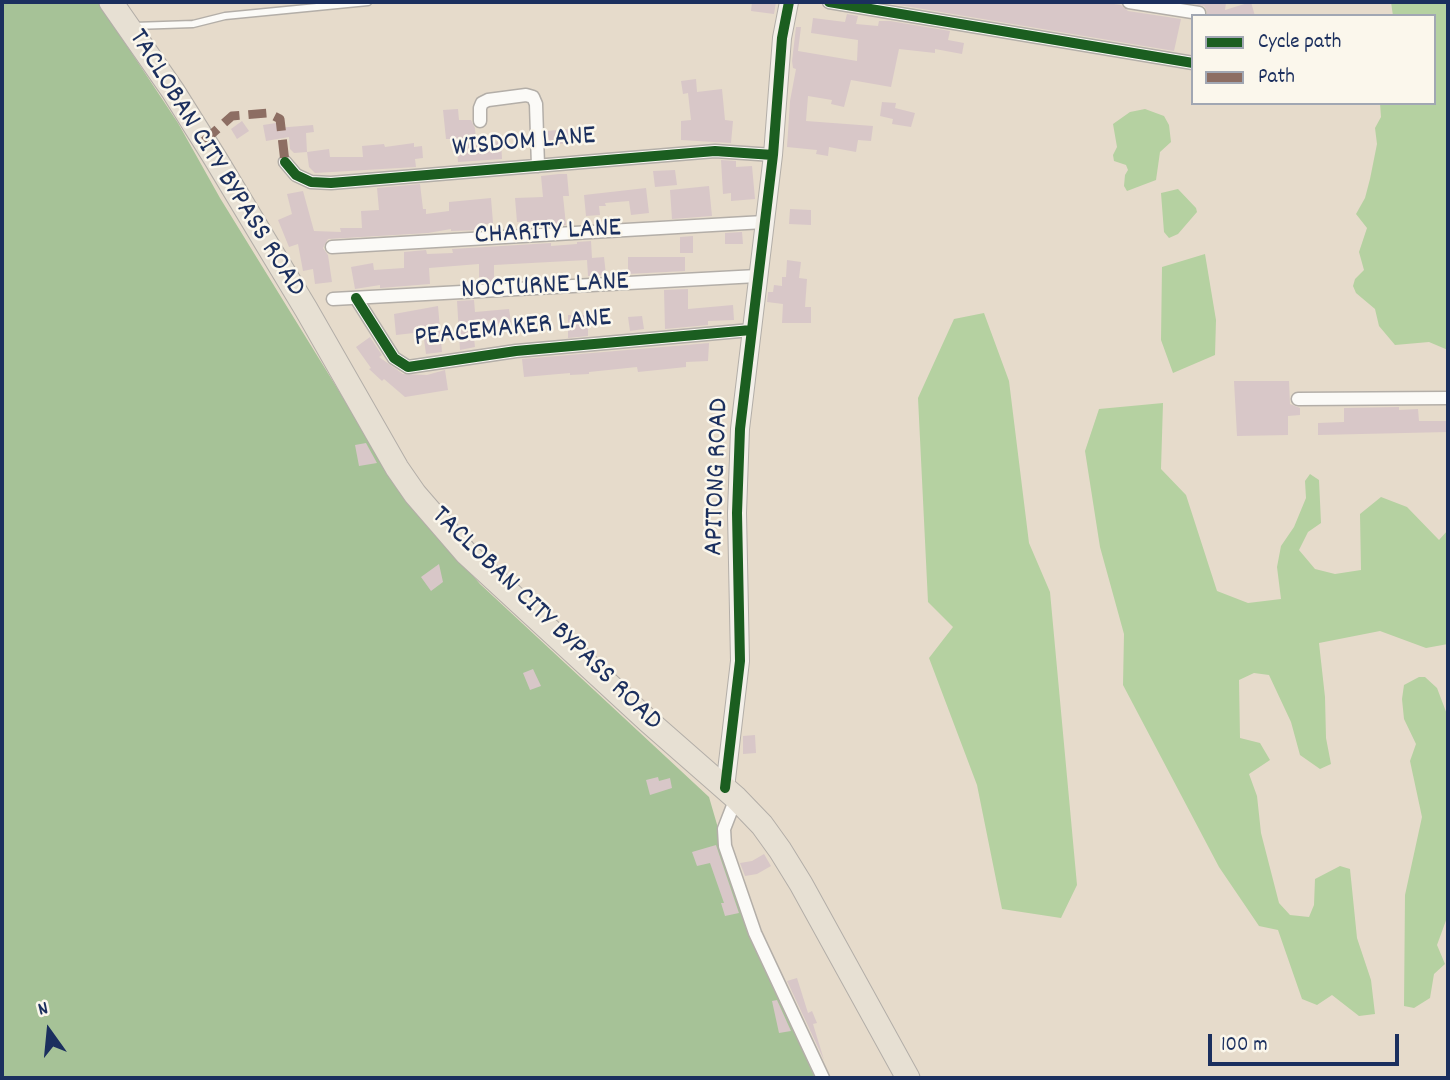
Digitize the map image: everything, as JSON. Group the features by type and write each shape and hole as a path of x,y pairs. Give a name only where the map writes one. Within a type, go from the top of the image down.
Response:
{"highway":[{"name":"TACLOBAN CITY BYPASS ROAD","path":"111,2 209,150 415,494 466,553 762,825 780,850 908,1078"}],"street":[{"name":"APITONG ROAD","path":"730,793 740,661 737,513 740,429 773,155 782,38 789,2"},
{"path":"829,2 867,5 1191,63"},
{"path":"1129,2 1199,10"},
{"path":"480,121 480,108 482,103 488,100 526,95 533,97 536,104 538,166"},
{"name":"WISDOM LANE","path":"285,162 296,175 311,182 331,183 715,151 773,155"},
{"name":"CHARITY LANE","path":"332,247 764,222"},
{"name":"NOCTURNE LANE","path":"333,299 757,276"},
{"name":"PEACEMAKER LANE","path":"356,298 394,358 408,367 516,351 751,331"},
{"path":"1298,398 1448,398"},
{"path":"730,793 724,829 725,846 755,933 823,1078"}],"lane":[{"path":"128,27 193,24 225,16 368,2"}],"green space":[{"path":"2,2 98,2 178,123 220,198 400,490 480,584 709,797 746,924 815,1078 2,1078"},
{"path":"1391,2 1448,2 1448,350 1429,342 1395,345 1379,326 1375,309 1356,293 1353,286 1355,279 1364,270 1359,252 1367,228 1356,214 1365,198 1370,179 1377,144 1375,128 1381,117 1380,105 1436,105 1436,14 1393,14"},
{"path":"1145,109 1164,116 1169,125 1171,142 1160,152 1156,180 1127,191 1124,186 1128,170 1126,165 1114,161 1113,155 1117,147 1113,124 1130,112"},
{"path":"1178,189 1197,212 1178,234 1169,238 1164,232 1161,193"},
{"path":"1205,254 1216,320 1215,355 1173,373 1161,340 1162,267"},
{"path":"984,313 1009,381 1029,543 1050,592 1077,885 1061,918 1002,909 977,785 929,658 953,627 928,602 918,398 954,319"},
{"path":"1163,403 1161,469 1186,495 1217,591 1248,603 1281,599 1277,567 1281,546 1294,527 1306,498 1305,481 1310,474 1319,480 1321,523 1308,532 1299,550 1315,569 1335,574 1361,570 1360,514 1381,497 1407,507 1439,540 1448,530 1448,644 1426,648 1380,631 1319,643 1326,738 1331,764 1320,769 1300,755 1291,722 1269,675 1254,673 1239,680 1240,738 1260,743 1270,760 1249,774 1257,796 1261,833 1279,903 1290,915 1309,917 1314,905 1315,879 1340,866 1350,869 1357,938 1371,980 1375,1014 1359,1016 1332,995 1317,1005 1302,999 1278,930 1259,926 1219,867 1123,685 1124,634 1100,547 1085,451 1099,409"},
{"path":"1419,677 1425,677 1437,688 1448,717 1448,915 1437,945 1445,964 1434,974 1430,998 1414,1008 1404,1006 1405,895 1422,817 1410,761 1416,744 1404,719 1402,699 1404,685"}],"building":[{"path":"752,2 776,2 774,14 751,11"},
{"path":"893,2 1099,2 1121,5 1128,11 1181,19 1174,51"},
{"path":"1184,2 1226,3 1225,10 1251,2 1254,14 1207,14 1204,6"},
{"path":"847,14 858,16 856,24 878,26 879,21 890,21 950,31 948,40 964,43 962,54 935,49 935,53 899,49 891,87 851,80 844,107 831,104 832,100 808,96 806,121 873,126 871,141 858,140 856,152 829,147 828,156 816,154 817,150 787,147 790,101 796,69 793,68 792,61 796,27 801,27 798,51 857,61 858,40 811,33 813,18 845,22"},
{"path":"696,79 697,92 722,89 725,120 733,121 731,143 681,140 681,121 691,120 688,93 683,94 681,81"},
{"path":"882,102 896,103 895,108 915,113 911,127 892,124 893,119 880,116"},
{"path":"458,109 459,120 471,120 475,128 476,143 501,141 502,159 458,162 456,139 446,139 443,110"},
{"path":"242,121 249,131 237,139 231,129"},
{"path":"276,123 277,128 313,125 314,132 306,133 307,152 294,153 290,149 289,137 266,141 263,125"},
{"path":"569,129 570,143 546,145 546,131"},
{"path":"414,143 414,147 422,146 423,158 415,159 416,167 315,173 309,167 307,152 329,149 330,157 363,157 362,146 384,144 385,147"},
{"path":"721,160 736,161 736,167 752,166 755,199 731,201 731,193 723,194"},
{"path":"675,170 677,185 655,187 653,171"},
{"path":"567,174 569,196 563,196 566,225 543,226 543,221 517,222 515,198 543,197 541,176"},
{"path":"420,184 426,214 449,211 449,202 491,198 493,223 480,225 481,230 451,229 428,233 328,239 323,248 328,255 332,282 315,284 313,269 303,271 298,244 289,247 278,220 292,214 287,194 303,191 314,231 341,232 340,228 362,228 361,211 379,210 377,188"},
{"path":"709,186 712,216 672,219 670,190"},
{"path":"646,188 649,213 631,215 629,201 605,203 606,206 599,206 600,215 586,216 584,195"},
{"path":"790,209 811,210 811,225 789,224"},
{"path":"742,232 743,244 725,244 725,233"},
{"path":"693,236 693,253 680,253 680,237"},
{"path":"591,241 592,258 604,257 606,275 588,276 587,260 494,265 494,282 479,282 479,264 429,268 430,284 380,288 380,285 355,289 351,267 373,263 374,270 404,268 404,252 426,250 427,254 453,253 452,249 551,243 551,246"},
{"path":"628,257 685,257 685,271 628,274"},
{"path":"787,260 801,262 799,278 807,279 805,307 811,307 811,323 782,323 783,304 767,302 768,292 773,292 774,285 782,286 782,277 786,277"},
{"path":"688,289 688,309 733,305 734,320 708,321 708,325 665,329 664,290"},
{"path":"474,300 475,312 509,309 511,322 472,322 475,347 460,350 457,301"},
{"path":"438,306 442,352 426,354 423,332 396,335 394,314"},
{"path":"568,315 588,315 588,336 568,338"},
{"path":"642,316 644,329 630,331 628,317"},
{"path":"370,337 382,355 379,357 403,374 427,375 445,370 448,390 405,397 369,369 371,368 356,347"},
{"path":"709,343 708,361 686,362 686,367 638,372 637,367 589,374 524,377 522,359"},
{"path":"1234,381 1289,381 1290,404 1300,408 1300,415 1288,416 1288,435 1237,436"},
{"path":"1399,407 1399,410 1418,409 1419,421 1448,421 1448,432 1318,435 1318,423 1344,422 1344,408"},
{"path":"366,443 377,463 359,466 355,445"},
{"path":"439,564 443,582 431,591 421,577"},
{"path":"533,669 541,686 530,690 523,673"},
{"path":"755,735 756,753 743,754 743,736"},
{"path":"658,777 659,781 670,778 672,788 650,795 646,780"},
{"path":"716,845 739,913 725,916 721,903 724,903 710,863 697,866 692,852"},
{"path":"764,854 771,866 757,874 745,876 740,863 752,861"},
{"path":"797,978 808,1013 812,1011 817,1023 813,1024 824,1060 787,981"},
{"path":"777,1000 791,1031 779,1033 772,1001"}],"marked path":[{"path":"204,141 232,116 268,113 280,119 285,162"}],"cycle path":[{"path":"725,788 740,661 737,513 740,429 773,155 782,38 789,2"},
{"path":"829,2 1191,63"},
{"path":"285,162 296,175 311,182 331,183 715,151 773,155"},
{"path":"356,298 394,358 408,367 516,351 751,330"}]}
